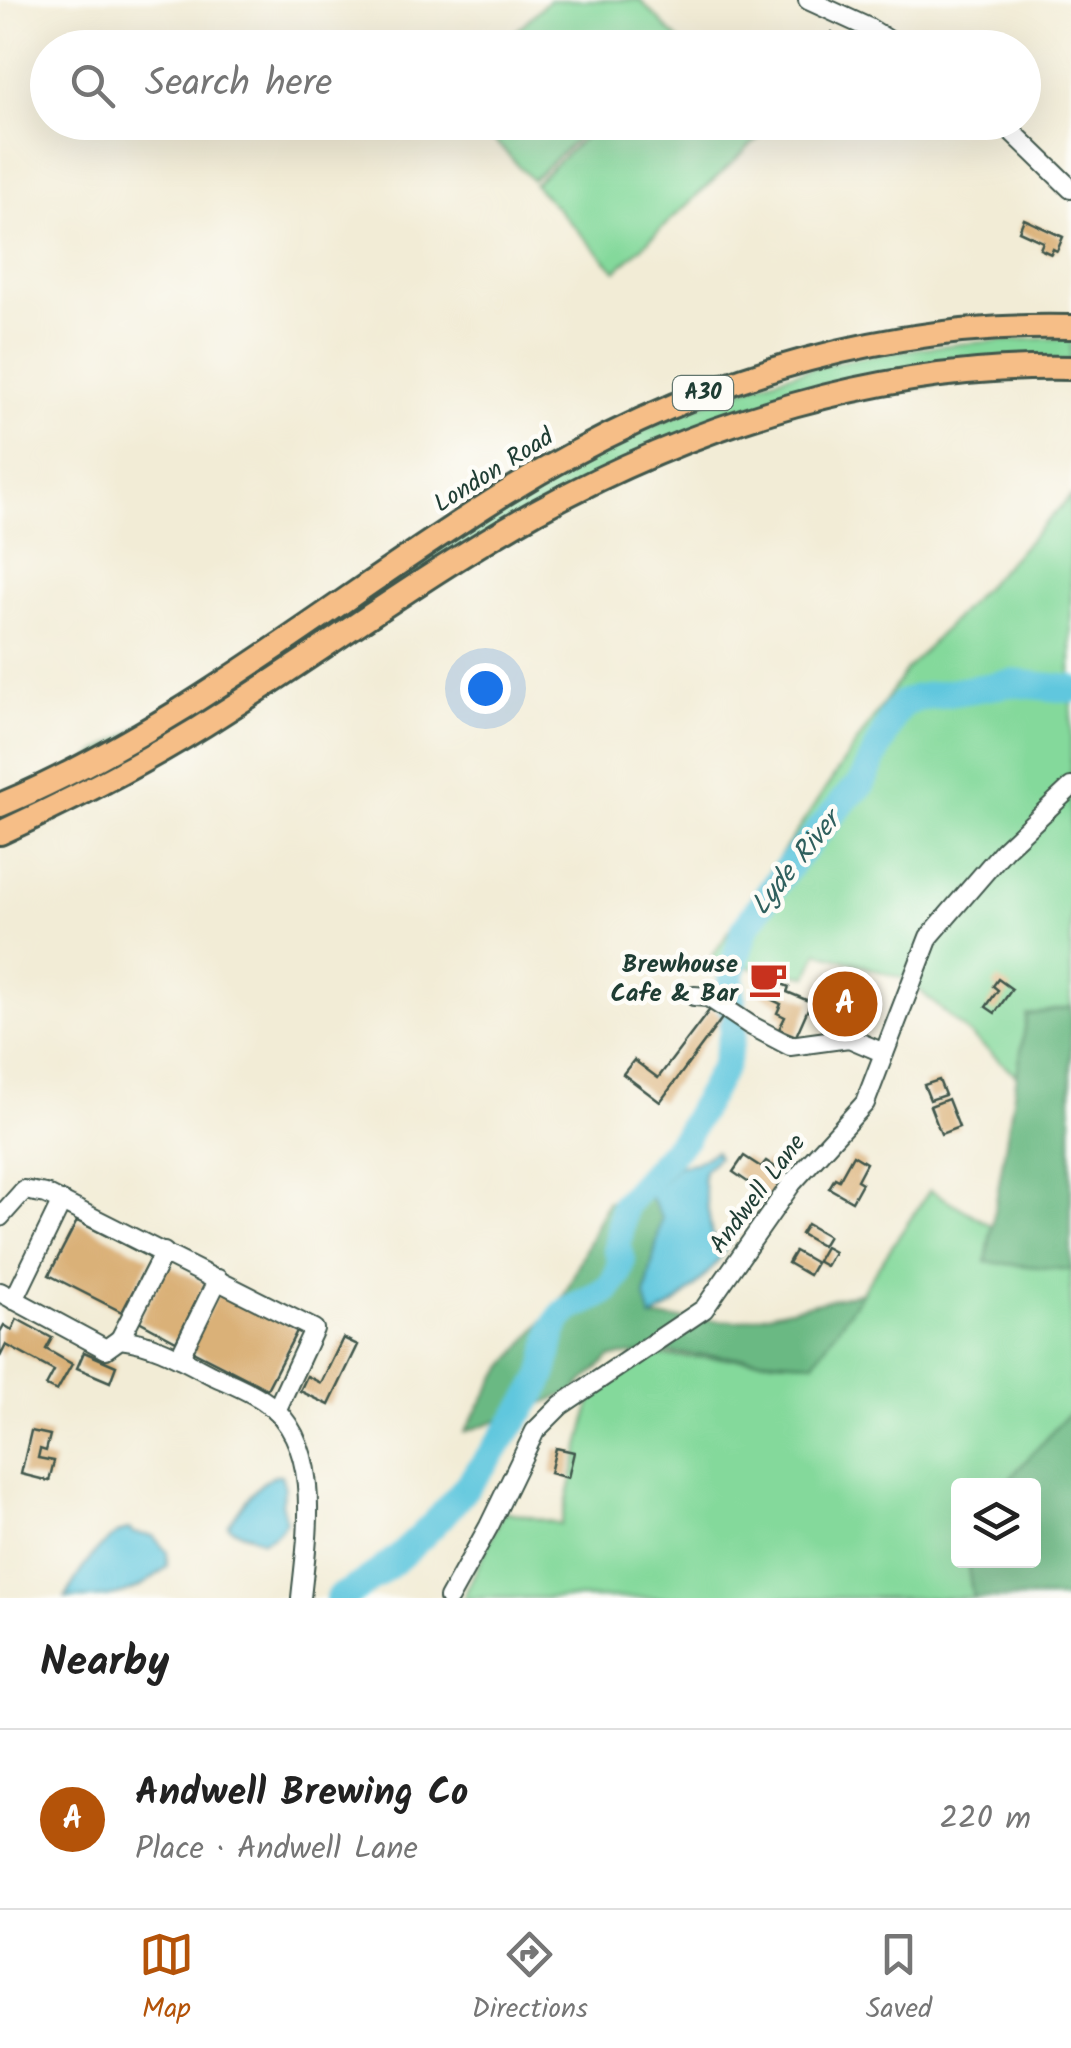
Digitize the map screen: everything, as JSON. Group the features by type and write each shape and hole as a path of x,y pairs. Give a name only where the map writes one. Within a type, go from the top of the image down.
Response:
{"main road":[{"name":"London Road","path":"0,805 62,776 160,720 508,492 657,411 750,376 852,347 964,330 1071,326"},
{"name":"A30","path":"0,832 155,754 534,513 661,451 764,413 877,385 969,372 1071,368"}],"street":[{"path":"808,0 872,30"},
{"path":"1021,140 1071,189"},
{"name":"Andwell Lane","path":"449,1598 490,1526 534,1431 560,1406 704,1309 792,1183 865,1103 930,937 1004,850 1071,787"},
{"path":"694,996 708,997 750,1026 790,1046 846,1038 884,1053"},
{"path":"0,1217 24,1190 34,1190 314,1329 276,1411"},
{"path":"62,1201 7,1296 106,1350 120,1339 164,1252"},
{"path":"179,1358 218,1279"},
{"path":"120,1339 148,1342 266,1402 286,1420 307,1480 309,1504 301,1598"}],"green space":[{"path":"549,0 640,0 669,30 517,30"},
{"path":"494,140 576,140 532,180"},
{"path":"581,140 756,140 616,271 534,184"},
{"path":"1071,338 1071,360 699,426 213,711 0,825 0,813 410,560 507,501 658,423 764,382 839,362 955,344"},
{"path":"1071,496 1071,1007 1027,1015 1017,1076 908,980 818,952 808,976 709,961 906,670"},
{"path":"1071,1007 1071,1270 986,1262 1027,1015"},
{"path":"930,1190 992,1226 986,1262 1071,1270 1071,1411 1010,1478 951,1478 951,1568 968,1568 973,1598 463,1598 504,1511 561,1524 591,1402 636,1355 814,1362"},
{"path":"650,1197 662,1218 645,1296 652,1318 738,1321 863,1292 814,1362 654,1352 610,1357 573,1392 465,1432 497,1376 564,1296 607,1202"},
{"path":"1071,1411 1071,1598 973,1598 968,1568 1041,1568 1041,1478 1010,1478"}],"water":[{"path":"715,1151 718,1157 704,1170 703,1179 712,1236 729,1243 696,1286 651,1318 645,1297 662,1218 649,1195 679,1165 695,1163"},
{"path":"275,1475 281,1475 285,1488 281,1503 286,1521 279,1531 262,1541 228,1526 254,1491"},
{"path":"129,1529 153,1536 167,1552 167,1566 155,1577 120,1594 65,1598 100,1548"}],"building":[{"path":"1024,219 1063,237 1057,251 1053,249 1051,254 1040,249 1043,242 1019,231"},
{"path":"829,974 868,983 857,1033 828,1026 833,1005 822,1003"},
{"path":"765,977 811,1002 796,1036 779,1029 785,1017 777,1013 781,1004 758,993"},
{"path":"998,979 1012,989 995,1013 986,1007 998,990 993,986"},
{"path":"711,1008 723,1017 660,1102 623,1074 634,1060 658,1078"},
{"path":"939,1080 945,1095 930,1100 924,1085"},
{"path":"948,1099 959,1127 941,1134 930,1106"},
{"path":"853,1155 866,1163 857,1180 862,1183 852,1201 829,1188 835,1178 839,1180"},
{"path":"744,1156 761,1167 766,1161 775,1167 771,1174 785,1183 769,1207 753,1197 758,1189 733,1172"},
{"path":"77,1221 150,1258 122,1312 49,1275"},
{"path":"807,1224 828,1236 822,1246 801,1234"},
{"path":"825,1247 834,1252 826,1266 817,1261"},
{"path":"795,1251 816,1263 809,1275 788,1263"},
{"path":"168,1265 205,1284 176,1341 139,1321"},
{"path":"220,1289 298,1329 267,1389 189,1349"},
{"path":"17,1319 52,1338 46,1349 72,1364 57,1391 46,1386 54,1371 6,1345 0,1357 0,1332 4,1325 12,1330"},
{"path":"343,1338 358,1345 329,1405 300,1391 307,1376 321,1383"},
{"path":"84,1352 116,1366 110,1382 77,1368"},
{"path":"31,1431 50,1435 46,1451 40,1449 38,1458 54,1461 49,1481 21,1474"},
{"path":"556,1448 574,1452 568,1478 550,1473"}],"waterway":[{"name":"Lyde River","path":"339,1598 412,1546 453,1503 537,1387 558,1321 573,1307 602,1293 617,1275 622,1260 617,1249 624,1205 686,1136 725,1065 733,1032 731,975 745,928 783,873 861,785 902,704 917,698 1011,683 1071,689"}],"place":[{"name":"Brewhouse Cafe & Bar","path":"768,979"},
{"name":"Andwell Brewing Co","path":"845,1004"}]}
